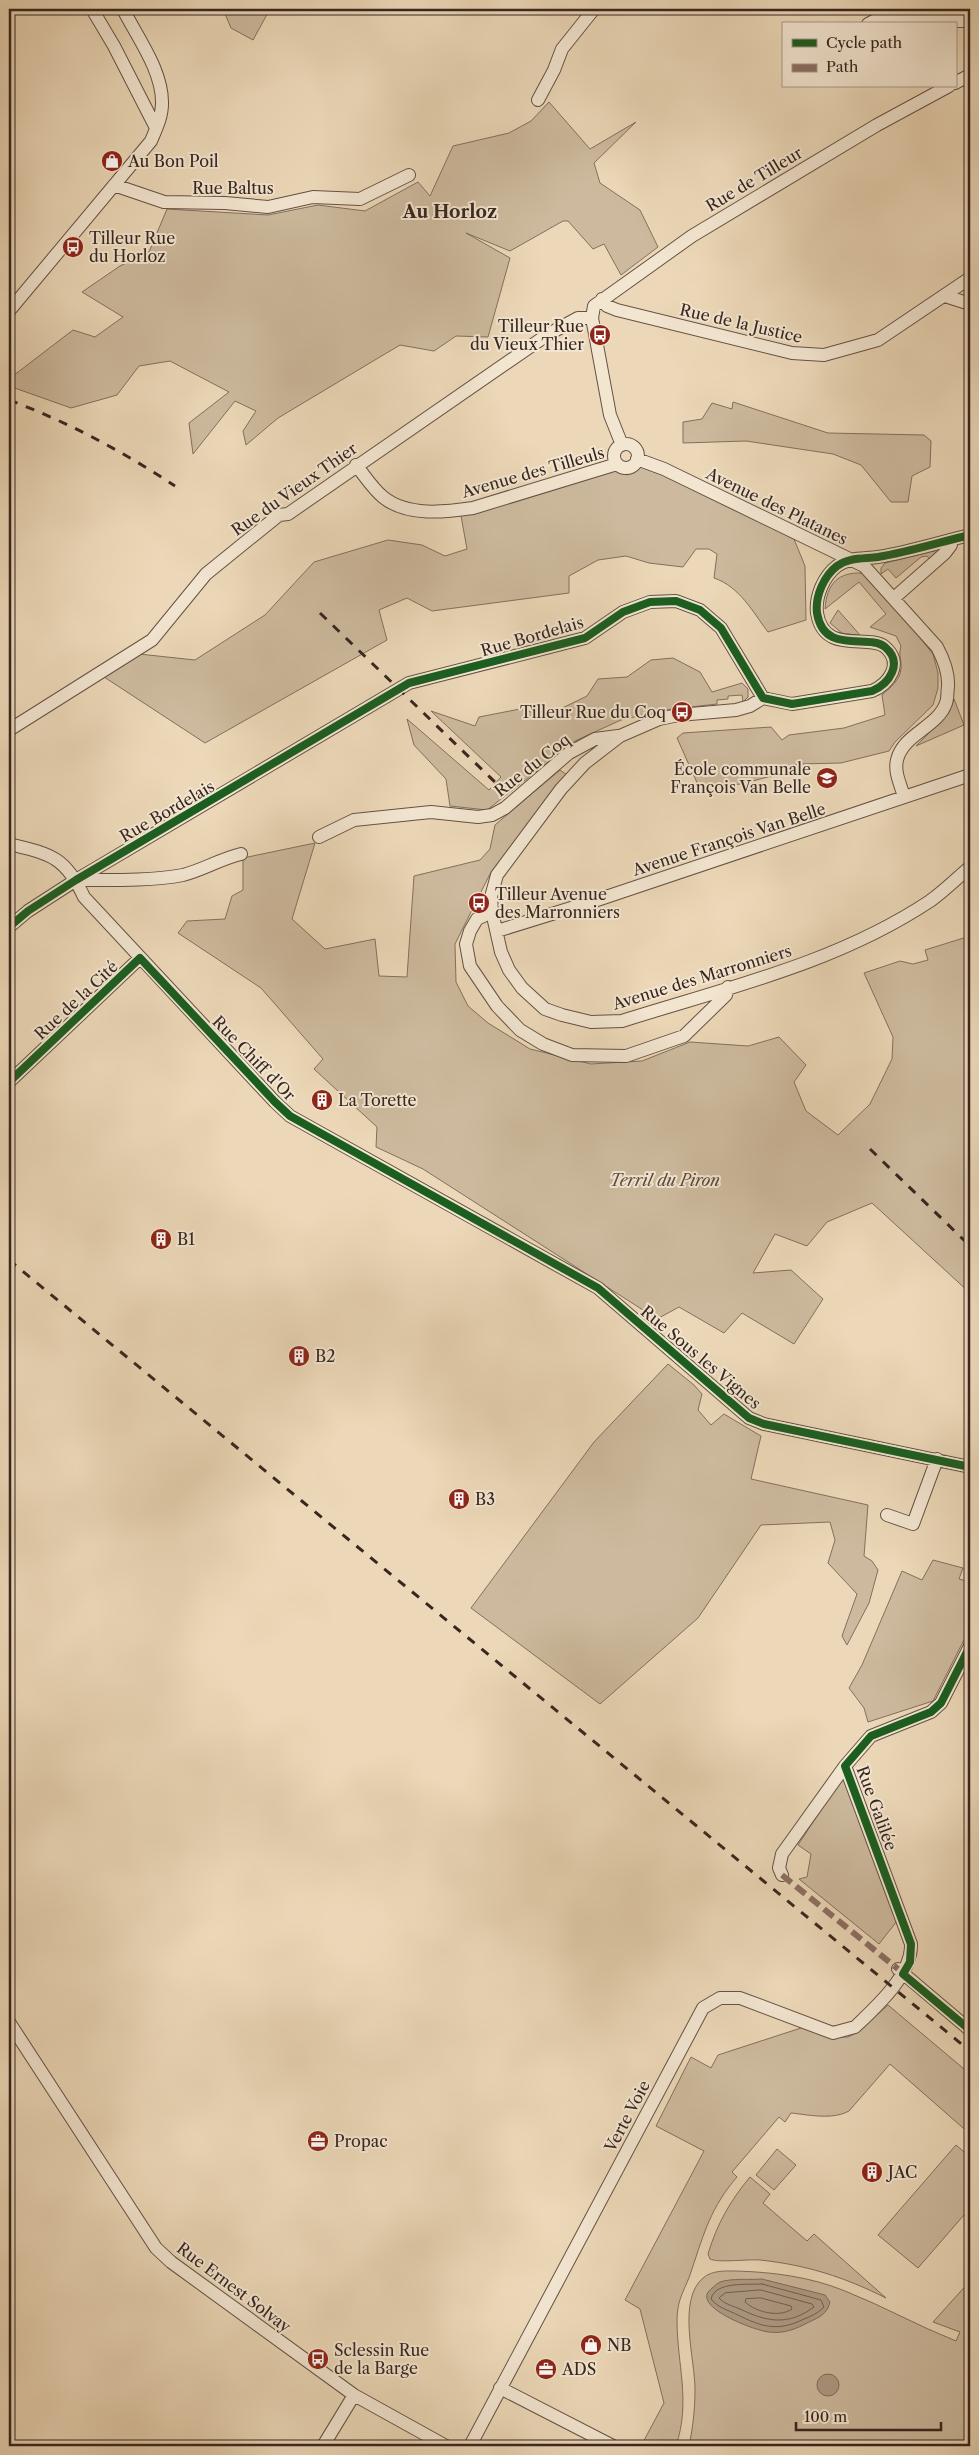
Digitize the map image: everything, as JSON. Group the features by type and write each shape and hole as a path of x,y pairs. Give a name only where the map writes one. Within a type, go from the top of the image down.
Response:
{"street":[{"path":"92,9 114,46 156,128"},
{"path":"9,311 151,141 156,128 162,102 157,74 123,9"},
{"path":"538,100 554,70 562,49 594,9"},
{"path":"871,22 885,11 892,19 904,21 970,21"},
{"path":"956,82 970,75"},
{"name":"Rue de Tilleur","path":"592,318 594,306 602,299 692,236 877,125 945,88"},
{"name":"Rue Baltus","path":"114,185 164,202 225,203 268,208 314,198 360,199 409,175"},
{"name":"Rue de la Justice","path":"602,299 607,306 617,310 792,353 824,355 846,351 878,340 970,278"},
{"path":"945,296 970,304"},
{"name":"Rue du Vieux Thier","path":"9,730 152,640 206,574 279,515 288,514 356,464 547,335 578,318 592,318"},
{"path":"592,318 610,416 622,445"},
{"path":"622,445 634,447 638,454 638,459 634,465 628,468 617,464 614,453 622,445"},
{"name":"Avenue des Platanes","path":"638,459 664,469 864,566 937,648 944,660 948,681 946,702 940,713 903,747 897,760 896,774 904,797"},
{"name":"Avenue des Tilleuls","path":"356,464 374,488 393,504 421,510 450,512 473,508 617,464"},
{"path":"762,698 792,704 872,691 884,686 891,677 894,666 892,657 885,647 874,643 854,643 837,639 822,627 817,612 819,592 826,578 838,565 852,559 878,557 970,535"},
{"path":"894,598 945,553 951,545 950,540"},
{"name":"Rue Bordelais","path":"9,927 28,911 76,880 409,683 585,638 623,612 650,602 676,601 700,610 721,628 762,698"},
{"name":"Avenue des Marronniers","path":"762,698 750,706 736,710 679,715 659,719 620,736 585,763 561,789 498,875 491,896 492,912 501,952 509,970 522,988 545,1009 577,1020 591,1022 622,1021 829,955 866,937 931,900 970,866"},
{"name":"Rue du Coq","path":"318,837 354,820 431,812 478,817 492,815 505,808 569,753 595,739 620,736"},
{"name":"Avenue François Van Belle","path":"497,931 597,900 970,775"},
{"name":"Rue Chiff d'Or","path":"9,844 41,852 66,866 76,880 84,897 290,1116 442,1201"},
{"path":"76,880 181,875 206,868 223,858 241,854"},
{"path":"492,912 477,919 470,931 466,944 470,966 497,1006 520,1030 543,1044 572,1055 626,1056 684,1036 726,995 728,988"},
{"name":"Rue de la Cité","path":"9,1082 140,958"},
{"name":"Rue Sous les Vignes","path":"442,1201 598,1288 749,1418 764,1424 970,1467"},
{"path":"887,1514 913,1524 937,1459"},
{"name":"Rue Galilée","path":"782,1875 779,1868 782,1854 845,1766 871,1736 931,1712 941,1703 970,1646"},
{"name":"Rue Galilée","path":"845,1766 911,1944 910,1962 901,1971"},
{"path":"901,1971 970,2030"},
{"name":"Verte Voie","path":"470,2446 703,2008 720,1998 740,1998 834,2033 855,2027 901,1971"},
{"name":"Rue Ernest Solvay","path":"9,2022 156,2248 171,2262 354,2395 446,2446"},
{"path":"500,2388 612,2446"},
{"path":"323,2446 354,2395"}],"green space":[{"path":"223,9 270,9 253,40 231,28"},
{"path":"549,102 590,149 636,122 594,163 600,183 640,210 658,247 621,275 604,244 593,249 568,221 563,221 510,251 466,233 510,258 488,337 456,336 434,351 400,345 278,418 246,445 243,431 256,411 235,401 193,454 189,423 229,392 170,361 139,366 117,395 71,408 9,386 9,379 73,330 95,337 123,317 82,292 120,266 149,252 167,209 268,215 318,205 365,211 418,182 430,196 453,146 509,133 531,121"},
{"path":"733,402 828,433 924,435 931,441 930,467 912,476 908,502 891,502 861,465 833,454 746,441 683,443 683,422 702,419 712,403 732,409"},
{"path":"641,467 683,483 794,539 805,566 806,620 768,632 751,608 731,587 714,578 717,554 709,549 696,549 683,567 649,563 626,556 598,560 569,576 569,593 432,611 407,598 379,610 387,640 205,743 101,675 139,654 195,660 265,615 314,562 388,540 422,545 445,556 467,549 461,516 613,469 627,475"},
{"path":"933,551 937,553 931,561 927,556 921,557 896,578 888,569 881,574 881,568 885,563"},
{"path":"854,573 863,573 895,607 933,654 938,673 938,688 933,705 895,742 889,751 841,763 799,764 786,767 787,772 741,784 699,787 677,738 683,733 771,727 782,740 789,735 844,728 885,715 882,695 899,677 901,646 896,636 870,627 886,614 859,582 825,609 828,592 835,581"},
{"path":"838,610 860,635 843,634 830,623"},
{"path":"673,658 700,672 712,692 742,683 748,689 748,697 743,702 742,695 728,696 728,699 717,700 717,704 665,710 621,720 575,741 487,810 450,806 446,779 414,745 407,719 489,790 501,777 431,711 475,726 479,717 520,709 546,716 587,696 598,679 627,677 651,660"},
{"path":"954,699 964,725 916,746 948,714"},
{"name":"Terril du Piron","path":"560,770 567,775 490,874 455,944 456,982 468,1006 488,1023 530,1049 591,1064 642,1061 690,1042 748,1046 779,1037 806,1065 794,1082 806,1111 838,1135 870,1104 892,1059 893,1037 864,973 900,961 913,964 928,960 925,950 970,936 970,1293 872,1203 827,1222 807,1246 775,1234 753,1273 791,1270 823,1299 794,1344 742,1313 724,1333 679,1307 657,1319 423,1169 376,1147 377,1127 314,1069 323,1059 261,988 178,933 187,921 225,919 232,896 243,890 243,858 315,843 292,919 325,949 375,939 379,976 407,977 414,876 480,860 490,849 495,825"},
{"path":"668,1364 702,1394 698,1410 711,1425 724,1414 761,1436 751,1479 868,1505 864,1556 872,1561 878,1570 869,1603 847,1645 842,1636 857,1594 828,1563 835,1540 830,1522 761,1525 698,1618 600,1704 471,1608 594,1442"},
{"path":"933,1560 963,1568 959,1579 970,1582 970,1628 933,1701 868,1722 864,1708 849,1688 862,1665 902,1571 922,1580"},
{"path":"844,1775 897,1921 879,1944 799,1879 807,1877 811,1854 798,1845"},
{"path":"888,2005 970,2074 970,2134 890,2064 849,2111 828,2116 791,2113 785,2122 779,2117 732,2172 737,2177 714,2210 680,2299 677,2320 683,2398 680,2430 676,2446 641,2446 664,2403 640,2309 625,2300 704,2151 656,2126 691,2057 711,2068 718,2055 804,2027 832,2037 848,2037 858,2032"},
{"path":"956,2145 970,2157 970,2208 918,2268 878,2235"},
{"path":"777,2149 796,2165 774,2190 756,2175"},
{"path":"750,2177 770,2194 763,2203 807,2241 814,2234 886,2298 840,2278 794,2265 760,2260 719,2261 710,2259 708,2254 720,2223 730,2204"},
{"path":"736,2271 792,2276 832,2286 956,2341 960,2332 933,2322 970,2281 970,2446 689,2446 695,2404 689,2330 691,2300 695,2288 707,2275"}],"water":[{"path":"762,2279 825,2295 830,2302 829,2306 822,2315 804,2325 790,2330 774,2332 752,2328 729,2318 719,2312 707,2299 708,2292 720,2282"},
{"path":"828,2374 836,2377 839,2385 836,2393 828,2396 820,2393 817,2385 820,2377"}],"railway":[{"path":"9,400 94,438 175,486"},
{"path":"320,613 496,783"},
{"path":"870,1149 970,1246"},
{"path":"9,1260 970,2051"}],"marked path":[{"path":"782,1875 898,1969"}],"cycle path":[{"path":"9,927 28,911 76,880 409,683 585,638 623,612 650,602 676,601 700,610 721,628 763,698 792,704 872,691 889,678 894,666 891,653 878,643 848,641 837,639 828,634 821,626 817,613 817,600 824,581 832,570 847,561 890,555 970,535"},
{"path":"9,1082 140,958 290,1116 598,1288 749,1418 764,1424 970,1467"},
{"path":"970,1646 941,1703 931,1712 871,1736 845,1766 911,1944 910,1962 903,1974 970,2030"}],"place":[{"name":"Au Bon Poil","path":"112,161"},
{"name":"Tilleur Rue du Horloz","path":"73,247"},
{"name":"Tilleur Rue du Vieux Thier","path":"600,335"},
{"name":"Tilleur Rue du Coq","path":"682,712"},
{"name":"École communale François Van Belle","path":"827,778"},
{"name":"Tilleur Avenue des Marronniers","path":"479,903"},
{"name":"La Torette","path":"322,1100"},
{"name":"B1","path":"161,1239"},
{"name":"B2","path":"299,1356"},
{"name":"B3","path":"459,1499"},
{"name":"Propac","path":"318,2141"},
{"name":"JAC","path":"872,2172"},
{"name":"NB","path":"591,2345"},
{"name":"Sclessin Rue de la Barge","path":"318,2359"},
{"name":"ADS","path":"546,2369"}],"district":[{"name":"Au Horloz","path":"450,212"}]}
